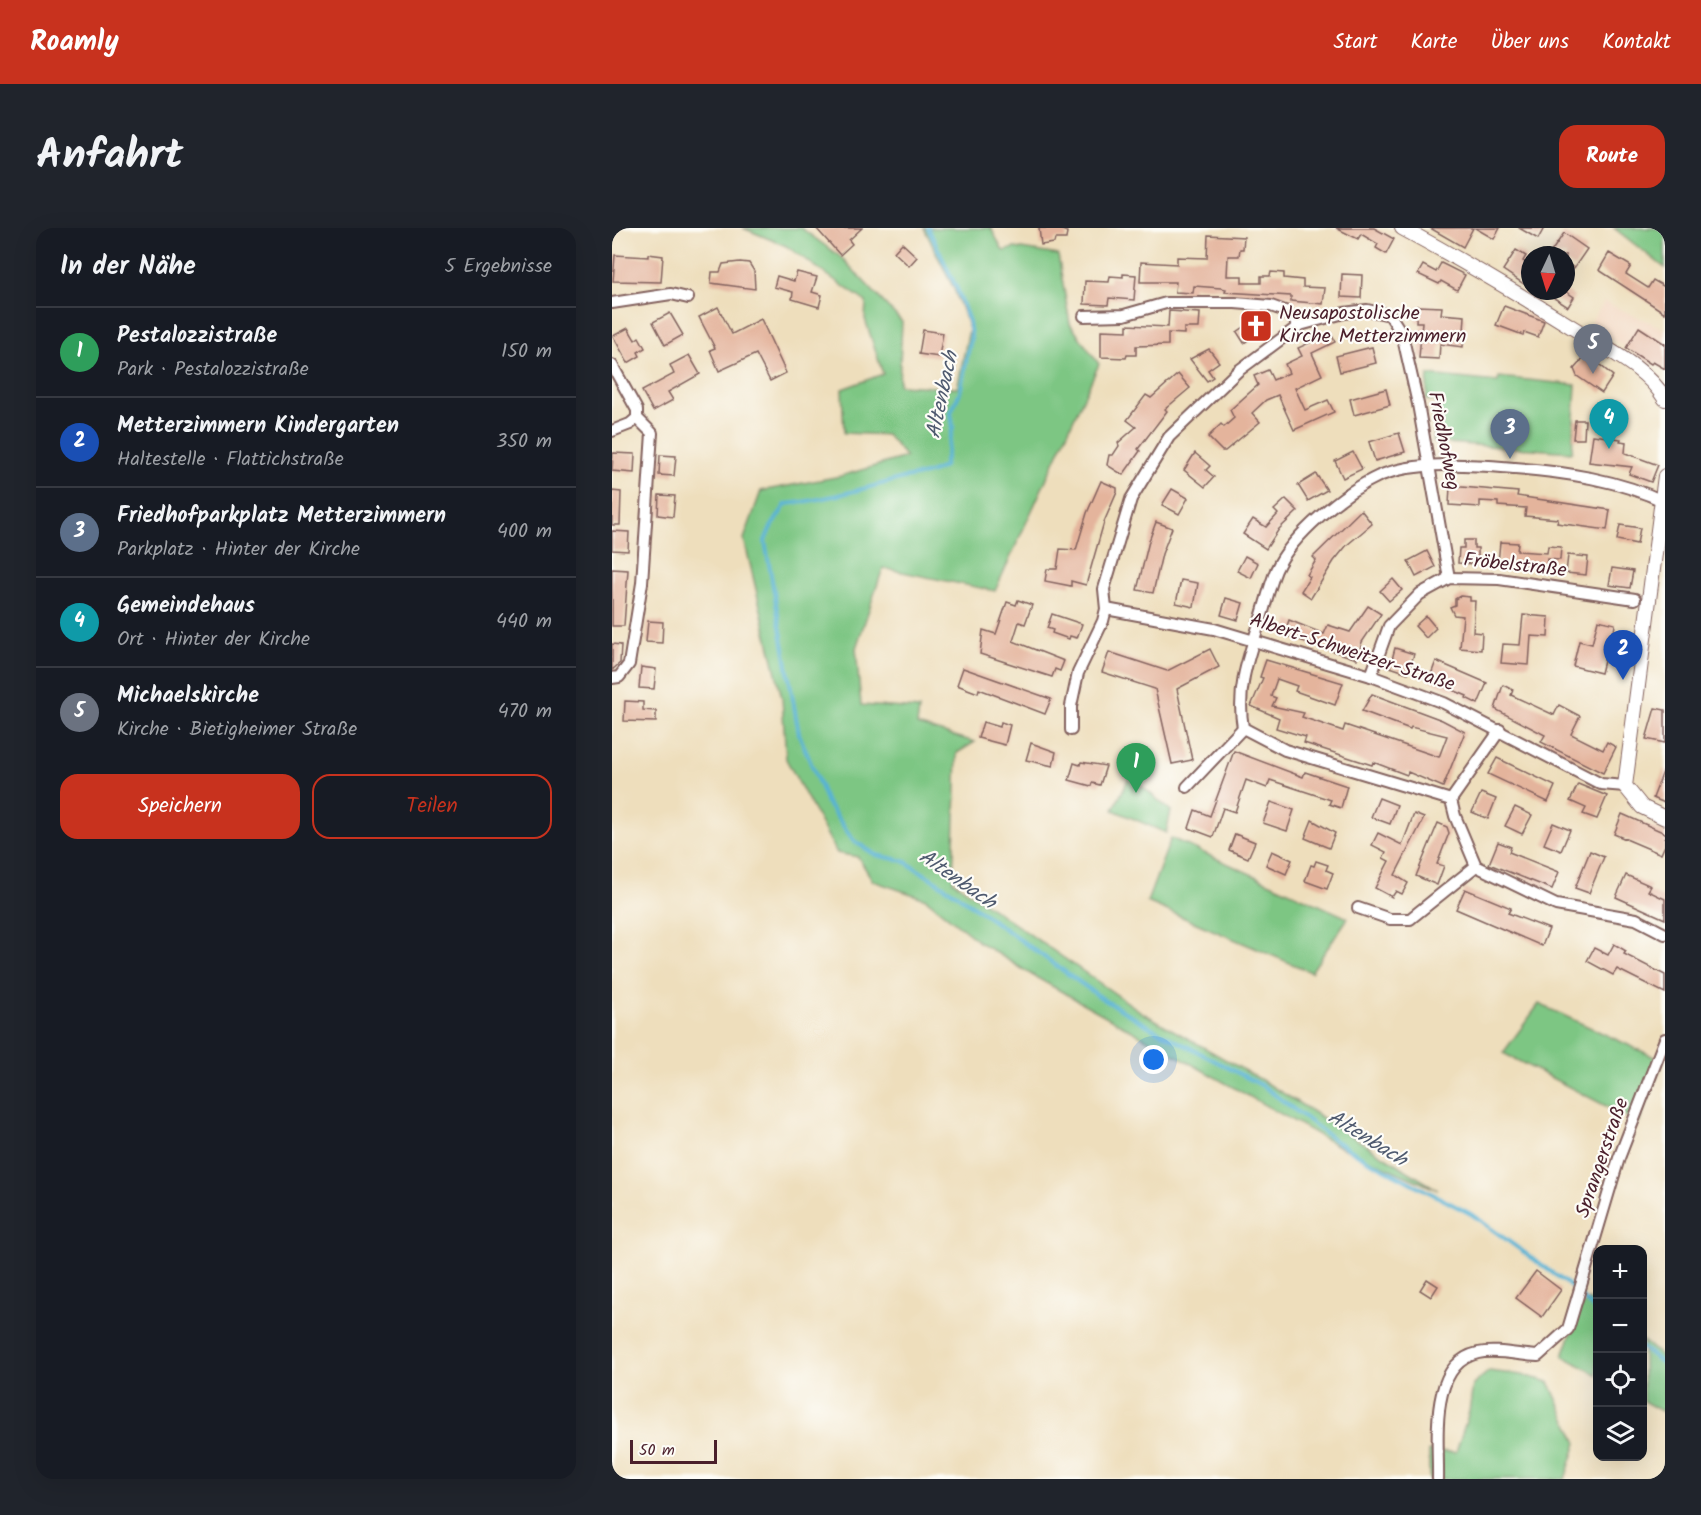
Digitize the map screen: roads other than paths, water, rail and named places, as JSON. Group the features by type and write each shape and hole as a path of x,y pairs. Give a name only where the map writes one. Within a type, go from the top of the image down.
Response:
{"main road":[{"path":"1402,228 1488,276 1622,359 1657,386 1665,399"},
{"path":"1665,476 1625,786 1642,807 1665,818"}],"street":[{"path":"612,303 671,294 688,298"},
{"path":"1071,730 1071,706 1078,673 1103,621 1106,609 1104,589 1131,499 1169,437 1238,371 1300,325 1285,311 1271,306 1235,303 1177,302 1124,315 1084,316"},
{"name":"Friedhofweg","path":"1300,325 1344,313 1367,310 1390,315 1402,334 1430,466 1449,578"},
{"path":"612,365 637,410 637,418 652,433 642,583 629,664 619,677 612,678"},
{"path":"612,431 630,424 637,418"},
{"path":"1243,728 1240,708 1241,681 1277,569 1298,538 1324,512 1380,476 1430,466 1547,470 1602,480 1663,502"},
{"name":"Fröbelstraße","path":"1371,676 1389,626 1420,594 1449,578 1499,579 1635,599"},
{"name":"Albert-Schweitzer-Straße","path":"1106,609 1214,629 1371,676 1444,703 1601,784 1625,786"},
{"path":"1187,787 1243,728"},
{"path":"1243,728 1285,750 1452,800"},
{"path":"1500,730 1452,800 1455,816 1476,866 1556,904 1636,919 1665,934"},
{"path":"1358,908 1390,919 1410,919 1434,903 1476,866"},
{"name":"Sprangerstraße","path":"1438,1479 1441,1391 1452,1369 1477,1353 1538,1356 1568,1329 1578,1303 1619,1158 1665,1039"}],"waterway":[{"name":"Altenbach","path":"928,228 957,289 969,322 971,337 960,392 951,412 953,427 944,466 928,473 843,494 786,504 765,541 799,734 827,803 854,841 876,855 904,861 956,894 1103,999 1152,1028 1263,1086 1337,1142 1367,1160 1471,1214 1569,1285 1593,1308"},
{"name":"Altenbach","path":"1647,1352 1665,1365"}],"place":[{"name":"Neusapostolische Kirche Metterzimmern","path":"1256,326"},
{"name":"Michaelskirche","path":"1593,374"},
{"name":"Gemeindehaus","path":"1609,449"},
{"name":"Friedhofparkplatz Metterzimmern","path":"1510,459"},
{"name":"Metterzimmern Kindergarten","path":"1623,680"},
{"name":"Pestalozzistraße","path":"1136,793"}]}
